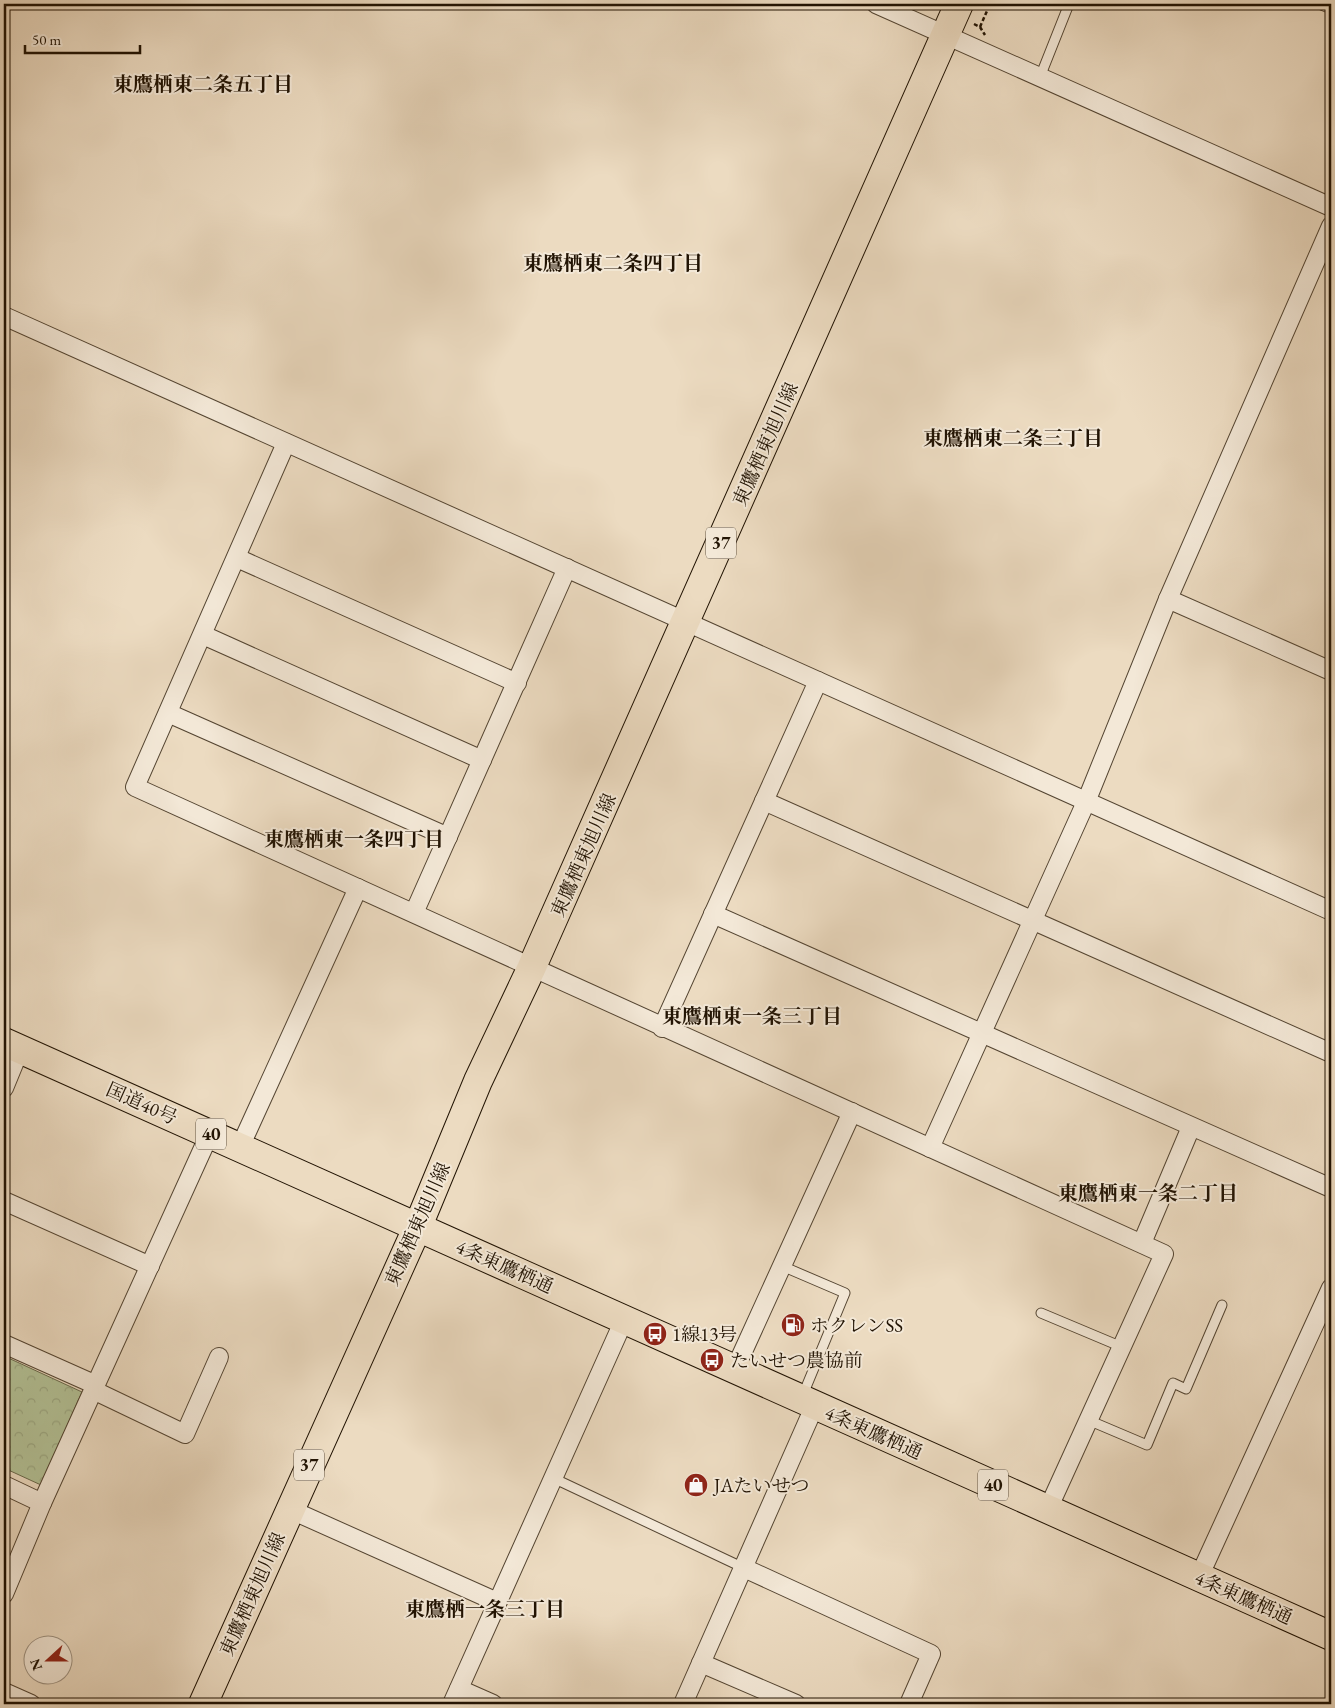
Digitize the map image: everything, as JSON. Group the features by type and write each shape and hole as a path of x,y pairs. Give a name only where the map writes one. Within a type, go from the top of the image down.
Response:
{"main road":[{"name":"東鷹栖東旭川線","path":"202,1704 418,1226 478,1081 532,969 687,622 959,4"},
{"name":"国道40号","path":"12,1046 418,1226"},
{"name":"4条東鷹栖通","path":"418,1226 1331,1636"}],"street":[{"path":"876,4 1331,207"},
{"path":"930,1148 1086,802 1168,599 1331,226"},
{"path":"4,316 1331,911"},
{"path":"286,443 135,788 1164,1254 1048,1509"},
{"path":"237,558 517,683"},
{"path":"414,914 567,568"},
{"path":"1168,599 1331,671"},
{"path":"203,635 482,760"},
{"path":"662,1028 818,681"},
{"path":"168,712 448,837"},
{"path":"764,801 1331,1053"},
{"path":"240,1147 358,888"},
{"path":"713,914 1331,1188"},
{"path":"4,1088 12,1046"},
{"path":"735,1369 852,1112"},
{"path":"1142,1243 1191,1127"},
{"path":"4,1594 42,1502 210,1133"},
{"path":"4,1201 150,1266"},
{"path":"1199,1577 1331,1288"},
{"path":"493,1704 455,1696 624,1320"},
{"path":"4,1344 95,1387 185,1434 218,1358"},
{"path":"683,1704 744,1568 808,1402"},
{"path":"4,1484 42,1502"},
{"path":"290,1509 497,1602"},
{"path":"744,1568 930,1654 909,1704"},
{"path":"701,1663 796,1704"},
{"path":"4,1692 31,1704"}],"lane":[{"path":"1040,77 1070,4"},
{"path":"1319,4 1331,9"},
{"path":"782,1266 845,1293 808,1402"},
{"path":"1088,1420 1147,1445 1173,1383 1186,1388 1222,1305"},
{"path":"1041,1313 1122,1347"},
{"path":"553,1478 744,1568"}],"path":[{"path":"980,27 990,4"}],"green space":[{"path":"4,1356 82,1392 41,1485 4,1468"}],"place":[{"name":"ホクレンSS","path":"793,1325"},
{"name":"1線13号","path":"655,1334"},
{"name":"たいせつ農協前","path":"712,1360"},
{"name":"JAたいせつ","path":"696,1485"}],"district":[{"name":"東鷹栖東二条五丁目","path":"203,84"},
{"name":"東鷹栖東二条四丁目","path":"613,263"},
{"name":"東鷹栖東二条三丁目","path":"1013,438"},
{"name":"東鷹栖東一条四丁目","path":"354,839"},
{"name":"東鷹栖東一条三丁目","path":"752,1016"},
{"name":"東鷹栖東一条二丁目","path":"1148,1193"},
{"name":"東鷹栖一条三丁目","path":"485,1609"}]}
